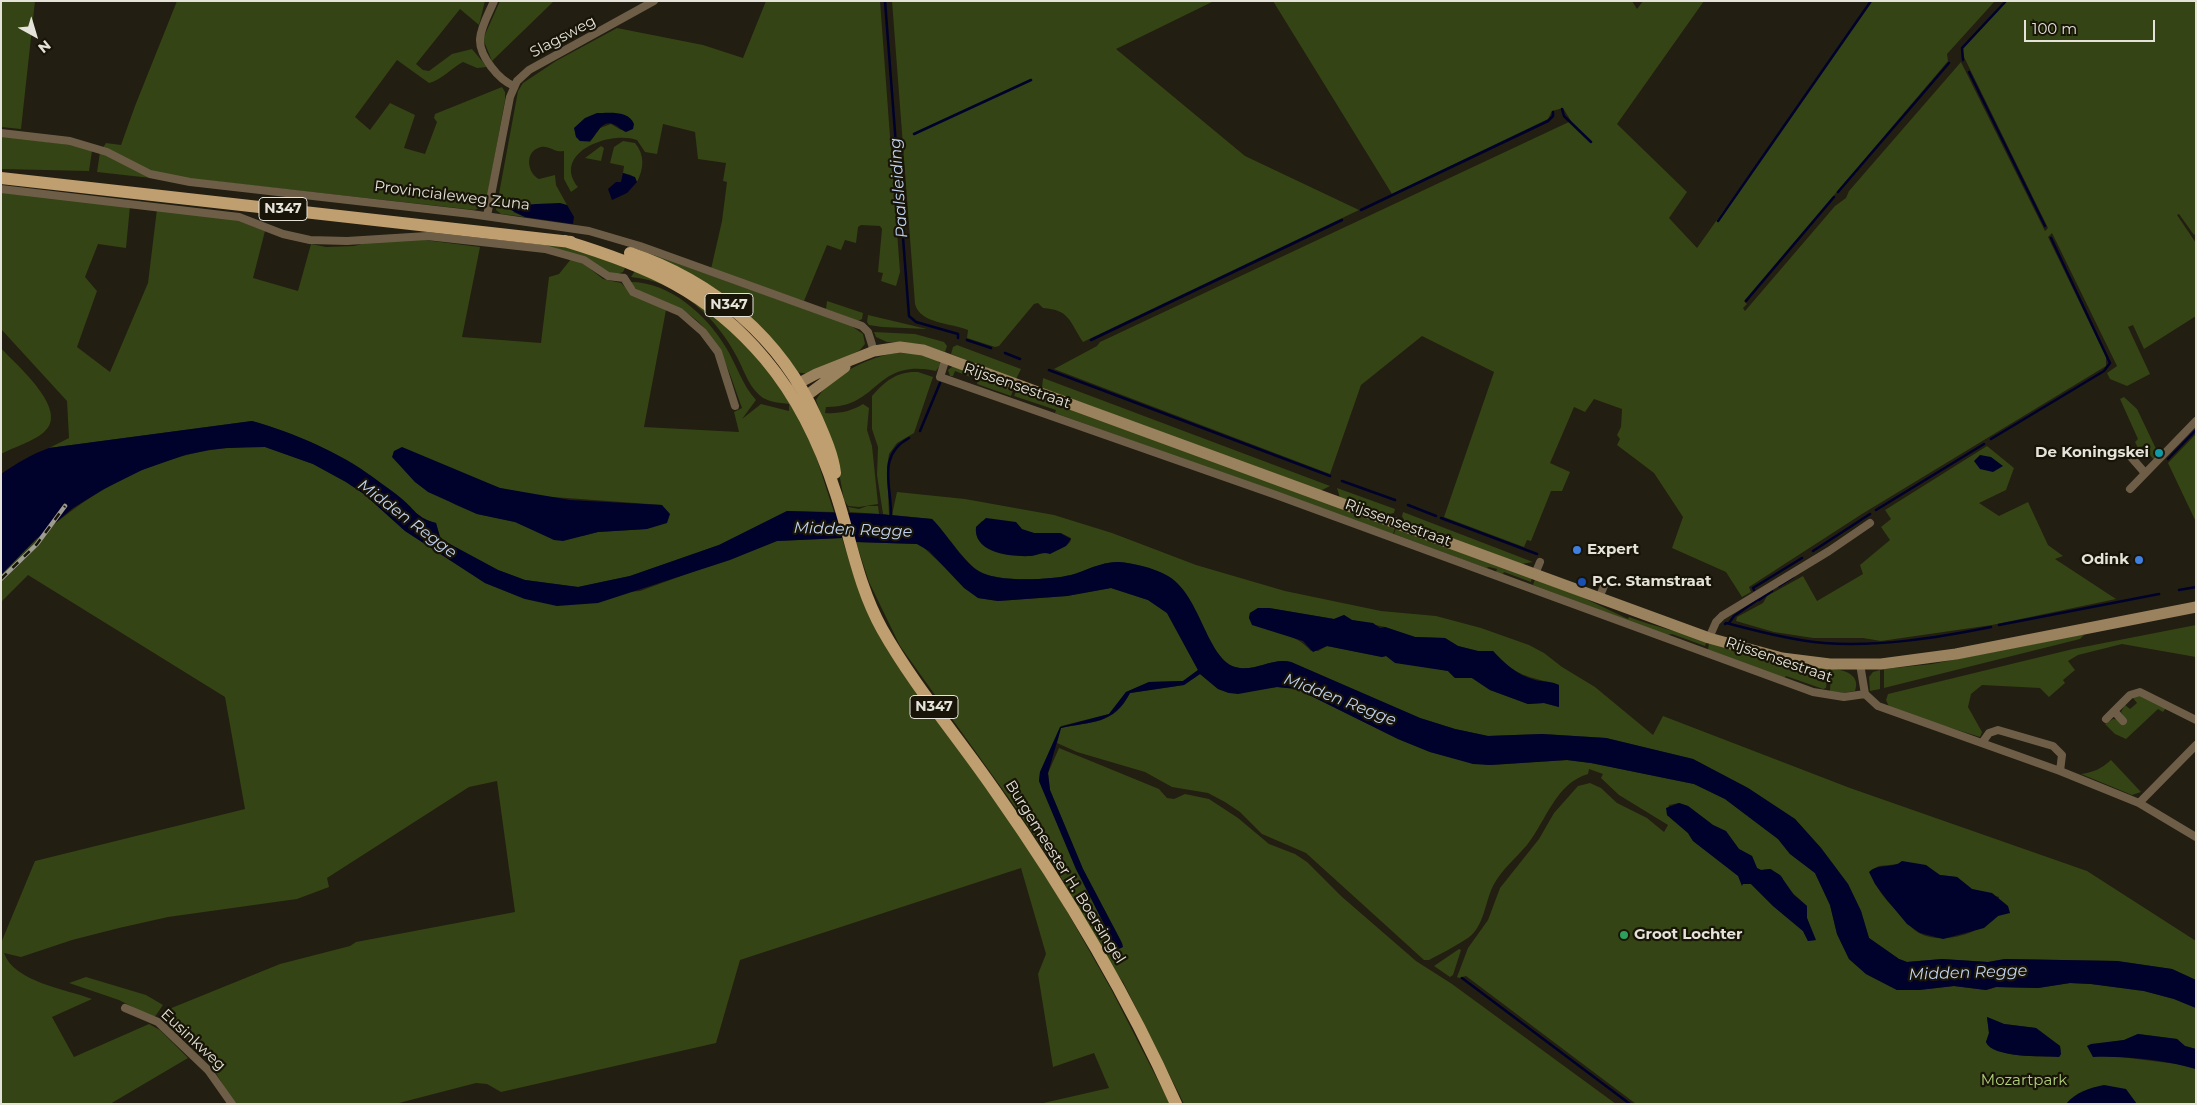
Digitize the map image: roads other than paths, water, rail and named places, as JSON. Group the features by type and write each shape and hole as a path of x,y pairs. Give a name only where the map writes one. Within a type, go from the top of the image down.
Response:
{"main road":[{"name":"Provincialeweg Zuna","path":"1,178 599,245 634,259 679,273 729,305 772,346 799,383 806,396"},
{"name":"Provincialeweg Zuna","path":"634,259 686,290 723,316 766,359 792,396"},
{"name":"Rijssensestraat","path":"799,383 874,351 908,348 946,358 1709,638 1782,658 1860,664 1935,658 2196,607"},
{"name":"Rijssensestraat","path":"806,396 857,358"},
{"path":"799,383 792,396 806,396"},
{"name":"N347","path":"792,396 819,451 837,498"},
{"name":"N347","path":"806,396 822,430 835,470 837,498"},
{"name":"Burgemeester H. Boersingel","path":"837,498 852,553 870,606 897,655 994,789 1043,862 1123,998 1176,1104"}],"street":[{"path":"487,216 514,86 504,81 489,62 481,44 481,34 494,1"},
{"name":"Slagsweg","path":"514,86 521,77 533,68 654,1"},
{"name":"Provincialeweg Zuna","path":"1,133 70,141 107,152 150,174 190,182 487,216 589,231 640,246 862,326 868,332 874,351"},
{"path":"1,189 239,216 283,234 310,240 347,241 427,236 545,249 584,260 606,276 624,278"},
{"path":"624,278 634,259"},
{"path":"624,278 633,292 680,312 703,332 718,352 735,406"},
{"name":"Rijssensestraat","path":"946,358 940,376 946,379 1276,495 1813,692 1844,698 1865,694"},
{"path":"2130,489 2196,421"},
{"path":"2131,457 2145,473"},
{"name":"Rijssensestraat","path":"1709,638 1716,622 1722,616 1830,551 1870,523"},
{"path":"1535,574 1540,562"},
{"path":"1599,598 1604,586"},
{"path":"1860,664 1865,694 1872,702 1882,708 2060,771 2139,803 2196,837"},
{"path":"2106,718 2130,695 2140,692 2196,720"},
{"path":"2114,711 2123,721"},
{"path":"1982,744 1989,733 1998,730 2053,746 2062,756 2060,771"},
{"path":"2139,803 2196,745"},
{"name":"Eusinkweg","path":"125,1008 158,1022 208,1070 232,1104"}],"water":[{"path":"597,113 618,113 628,116 634,124 633,129 626,132 610,123 603,125 590,141 580,141 576,137 574,128 585,118"},
{"path":"623,173 635,177 637,182 627,193 612,200 608,189 616,182 621,182"},
{"path":"560,203 567,205 574,217 573,224 525,217 509,209 512,206"},
{"name":"Midden Regge","path":"252,421 300,437 346,460 396,494 421,516 436,523 440,537 446,542 498,570 525,580 578,587 630,576 719,545 787,511 879,514 932,519 971,566 985,574 996,577 1037,579 1062,577 1113,562 1130,563 1149,568 1161,572 1178,583 1187,595 1217,651 1225,661 1235,667 1249,668 1284,661 1291,662 1420,718 1455,729 1488,736 1542,734 1606,738 1693,759 1748,788 1795,819 1821,848 1848,884 1861,911 1869,938 1899,959 1907,962 1942,959 1988,962 2005,959 2117,961 2172,969 2196,980 2196,1008 2174,999 2144,991 2091,984 2070,983 2038,988 1996,987 1986,990 1954,986 1919,990 1897,990 1866,974 1849,959 1837,934 1830,905 1815,873 1790,854 1778,839 1725,799 1694,784 1591,763 1567,760 1490,765 1473,764 1430,752 1398,739 1297,689 1277,687 1238,694 1229,693 1218,689 1200,674 1184,685 1130,693 1116,711 1109,716 1101,720 1061,728 1048,773 1050,790 1083,869 1122,943 1123,947 1117,950 1076,869 1039,781 1040,772 1060,727 1109,714 1126,692 1149,682 1183,681 1198,670 1167,613 1148,600 1111,588 1067,596 998,601 978,598 964,588 929,551 917,544 856,542 842,538 777,541 730,560 598,603 557,606 525,599 485,583 405,531 364,494 313,464 265,447 226,448 185,455 142,470 104,489 73,508 36,539 1,575 1,474 49,448"},
{"path":"402,447 500,488 570,500 662,505 670,514 667,523 647,529 598,532 563,541 554,540 515,522 477,514 428,492 415,482 392,457 394,451"},
{"path":"1980,455 1991,457 2003,466 1993,472 1980,469 1974,461"},
{"path":"986,518 1016,522 1022,529 1034,533 1060,533 1071,539 1066,546 1050,554 1014,556 995,552 981,543 977,536 976,527"},
{"path":"1258,608 1269,608 1334,619 1344,615 1352,620 1373,623 1380,628 1385,627 1415,637 1445,638 1458,646 1478,651 1493,651 1517,672 1535,680 1559,685 1559,707 1544,703 1528,704 1490,690 1472,678 1455,678 1448,671 1395,663 1386,656 1382,657 1327,646 1313,652 1303,641 1252,625 1249,618 1250,613"},
{"path":"1679,803 1688,806 1713,825 1726,831 1739,849 1752,856 1757,868 1761,870 1770,869 1780,875 1794,895 1807,906 1807,918 1816,940 1808,941 1803,931 1773,906 1751,884 1743,884 1742,886 1738,876 1693,841 1688,833 1667,815 1666,808"},
{"path":"1902,861 1926,865 1940,875 1957,877 1972,889 1992,893 2008,906 2010,913 1998,916 1984,928 1943,939 1920,933 1907,924 1875,884 1869,872 1873,869 1894,865"},
{"path":"1987,1017 2004,1024 2036,1028 2060,1046 2061,1054 2059,1057 2008,1054 1990,1047 1986,1042 1989,1033"},
{"path":"2138,1034 2177,1039 2185,1046 2196,1049 2196,1069 2145,1059 2093,1057 2087,1046 2124,1040"},
{"path":"2104,1085 2126,1089 2137,1104 2066,1104 2083,1091"}],"waterway":[{"name":"Paalsleiding","path":"885,1 909,316 916,322 958,334 958,338"},
{"path":"1718,221 1871,1"},
{"path":"1963,60 1962,48 2006,1"},
{"path":"1838,192 1949,63"},
{"path":"1969,72 2045,226"},
{"path":"914,134 1031,80"},
{"path":"1562,109 1564,116 1591,142"},
{"path":"1361,210 1548,121 1553,116 1553,112"},
{"path":"1746,301 1834,197"},
{"path":"1091,340 1342,220"},
{"path":"1991,439 2104,371 2110,363 2051,238"},
{"path":"967,340 991,348"},
{"path":"1005,353 1020,359"},
{"path":"1049,370 1330,476"},
{"name":"Paalsleiding","path":"920,431 940,383"},
{"path":"2168,459 2196,430"},
{"name":"Paalsleiding","path":"891,517 888,483 889,463 892,454 899,445 909,438"},
{"path":"1876,510 1984,444"},
{"path":"1342,481 1395,500"},
{"path":"1408,505 1436,516"},
{"path":"1813,551 1870,514"},
{"path":"1441,518 1537,554"},
{"path":"1754,590 1753,588 1802,558"},
{"path":"1779,586 1793,577"},
{"path":"2179,590 2196,587"},
{"path":"1759,600 1772,591"},
{"path":"1999,625 2159,594"},
{"path":"1729,623 1734,616 1759,599"},
{"path":"1725,624 1799,640 1845,644 1908,641 1991,627"},
{"path":"1462,978 1630,1104"}],"railway":[{"path":"1,579 37,544 65,506"}],"place":[{"name":"De Koningskei","path":"2159,453"},
{"name":"Expert","path":"1577,550"},
{"name":"Odink","path":"2139,560"},
{"name":"P.C. Stamstraat","path":"1582,582"},
{"name":"Groot Lochter","path":"1624,935"}],"park label":[{"name":"Mozartpark","path":"2024,1081"}]}
